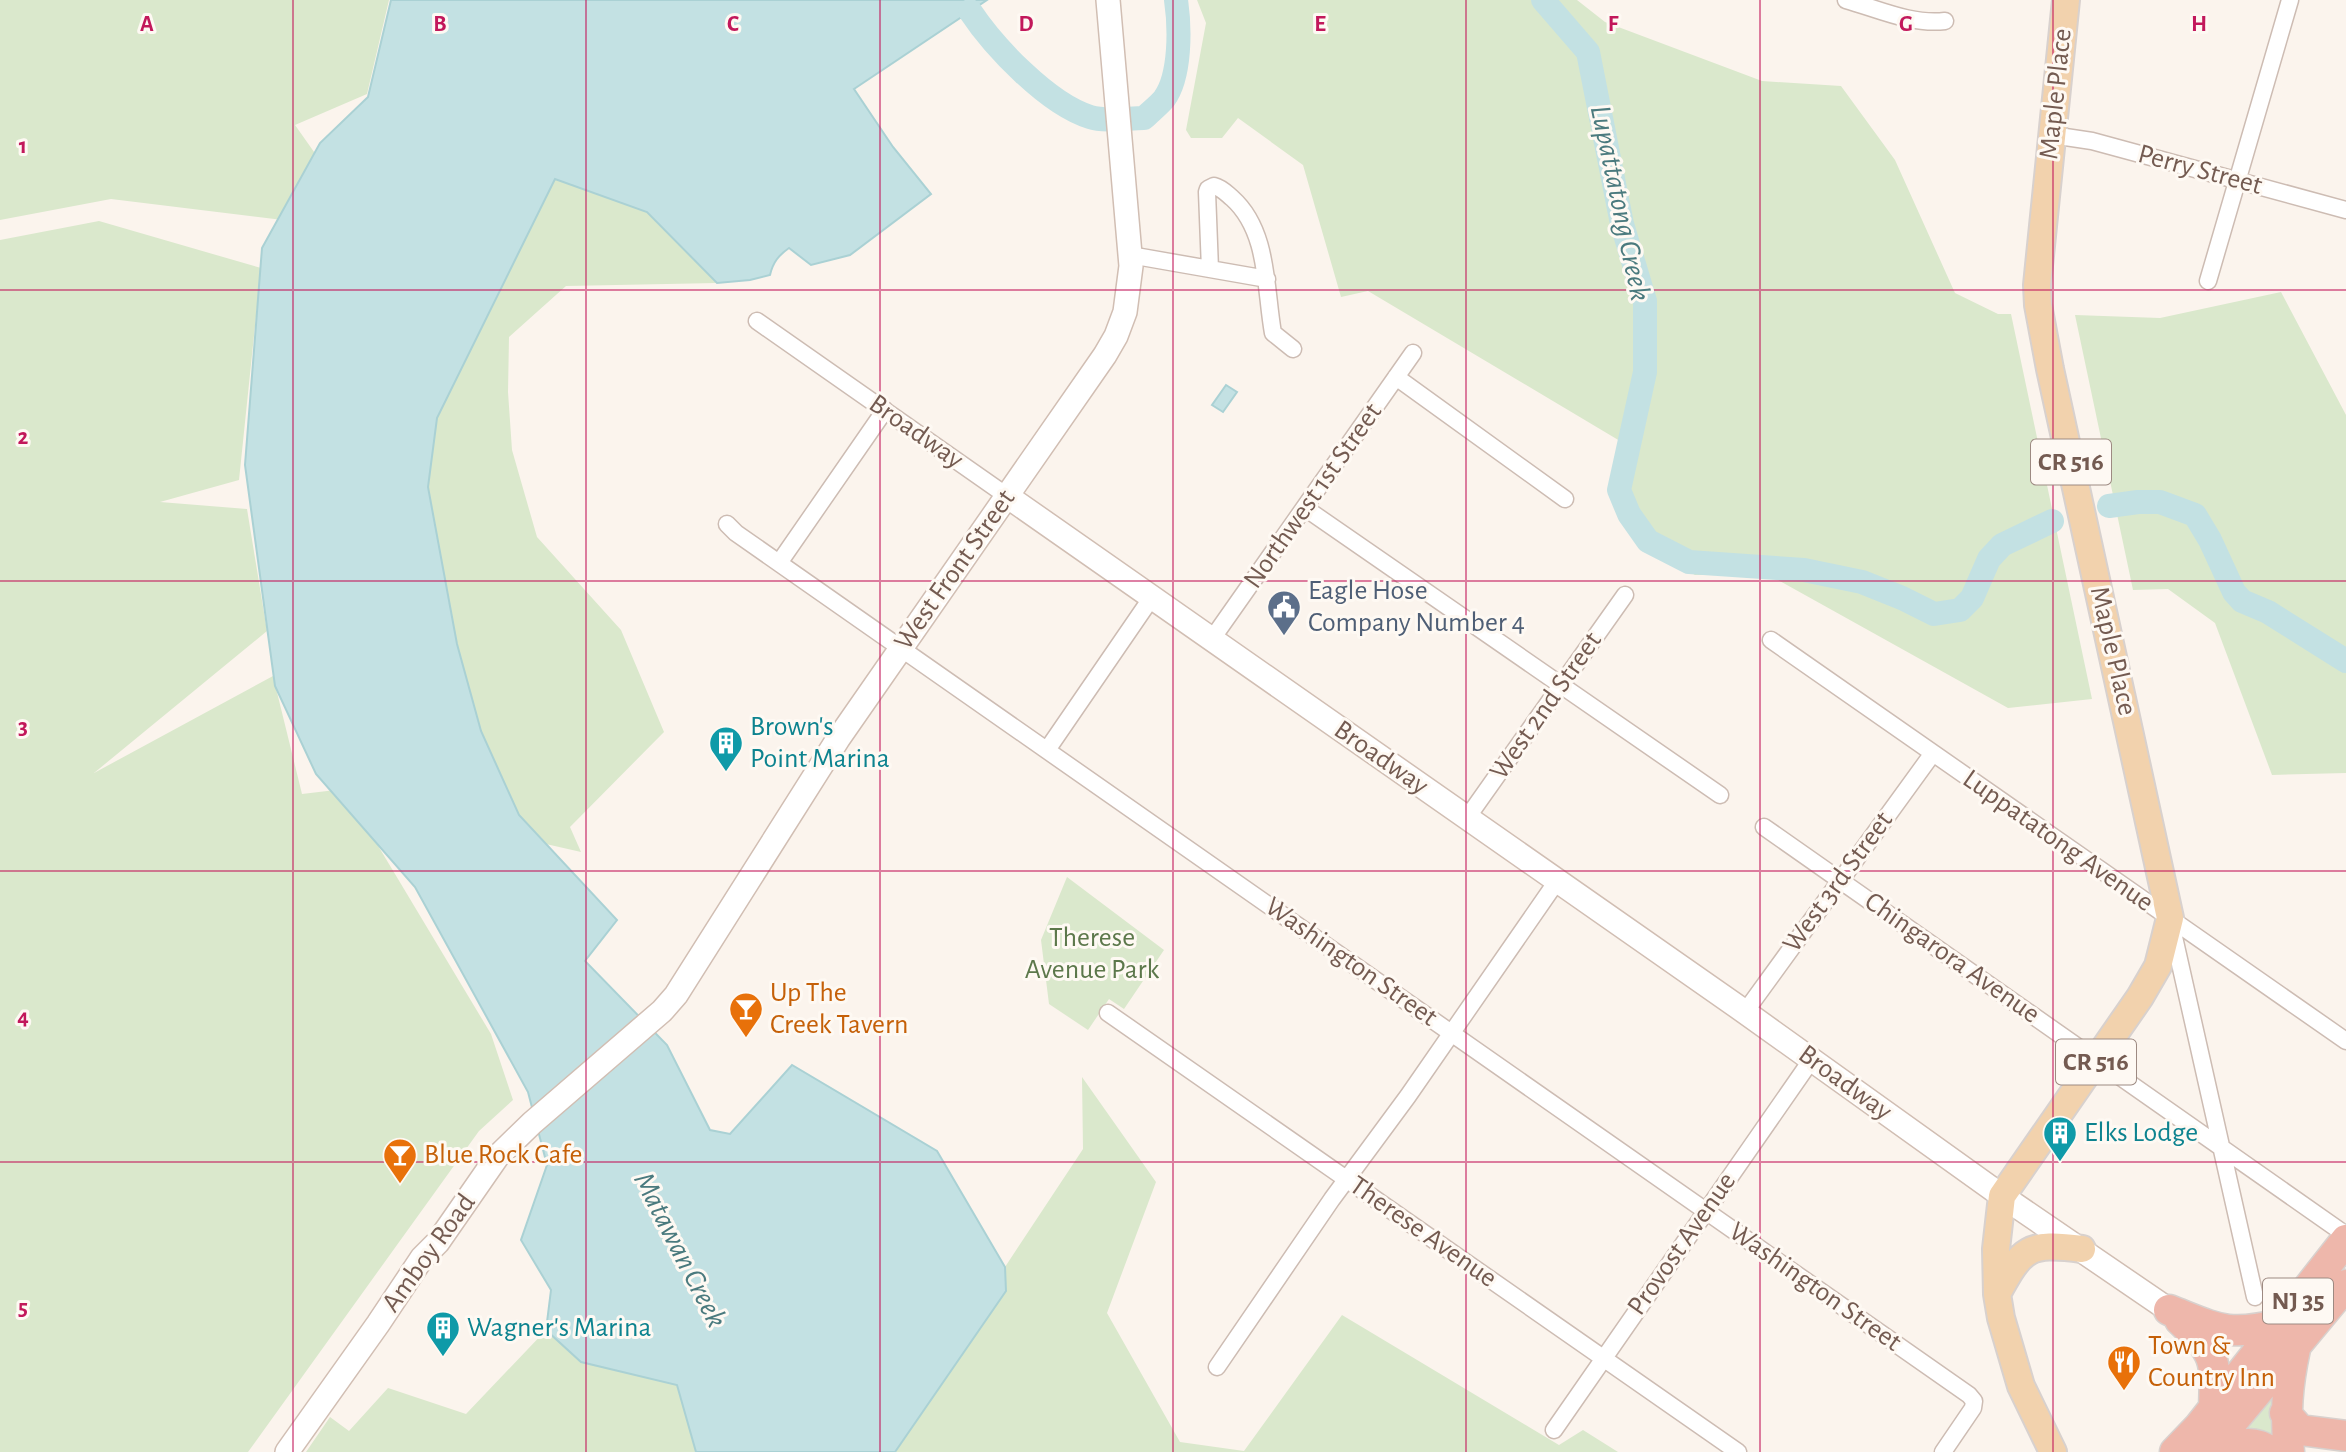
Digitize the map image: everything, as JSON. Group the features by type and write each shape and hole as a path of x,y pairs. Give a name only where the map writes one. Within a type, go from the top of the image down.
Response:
{"highway":[{"name":"NJ 35","path":"2207,1452 2277,1367 2288,1336 2346,1237"},
{"name":"NJ 35","path":"2175,1452 2214,1408 2288,1336 2346,1285"},
{"path":"2169,1310 2217,1329 2288,1336 2285,1413 2289,1452"},
{"path":"2169,1310 2204,1343 2216,1368 2214,1408"},
{"path":"2285,1413 2300,1430 2346,1436"},
{"path":"2220,1452 2250,1444 2271,1452"}],"main road":[{"name":"West Front Street","path":"592,1073 662,1011 676,995 838,739 1116,336 1128,297 1130,254 1108,0"},
{"name":"Maple Place","path":"2066,0 2036,285 2038,305 2170,918"},
{"name":"Broadway","path":"1007,496 1812,1059 2002,1196 2169,1310"},
{"name":"CR 516","path":"2053,1452 2021,1386 2007,1344 1997,1294 1996,1249 2002,1196 2140,997 2158,966 2170,918"},
{"name":"Amboy Road","path":"286,1452 422,1258 438,1242 497,1157 532,1123 592,1073"},
{"path":"1997,1294 2013,1265 2029,1250 2056,1245 2082,1249"}],"street":[{"path":"1846,0 1916,21 1929,23 1945,20"},
{"path":"2208,281 2290,0"},
{"name":"Perry Street","path":"2052,135 2092,141 2346,210"},
{"path":"1210,269 1207,192 1210,187 1217,186 1242,207 1250,220 1267,279 1273,333 1293,349"},
{"path":"1130,254 1267,279"},
{"name":"Broadway","path":"758,321 1007,496"},
{"name":"Northwest 1st Street","path":"1213,639 1413,353"},
{"path":"1396,377 1565,499"},
{"path":"779,563 885,410"},
{"path":"1304,508 1720,795"},
{"name":"Washington Street","path":"727,524 736,533 1969,1395 1973,1408 1944,1452"},
{"name":"West 2nd Street","path":"1467,818 1625,594"},
{"path":"1047,750 1152,597"},
{"name":"Luppatatong Avenue","path":"1771,640 2346,1041"},
{"name":"West 3rd Street","path":"1745,1012 1933,753"},
{"name":"Chingarora Avenue","path":"1764,827 2346,1237"},
{"path":"1217,1367 1557,881"},
{"name":"Maple Place","path":"2170,918 2255,1297"},
{"name":"Therese Avenue","path":"1108,1013 1738,1452"},
{"name":"Provost Avenue","path":"1554,1430 1812,1059"}],"green space":[{"path":"0,0 389,0 367,94 295,125 319,159 291,221 111,199 0,220"},
{"path":"1197,0 1577,0 1605,22 1762,81 1841,86 1895,160 1955,293 1998,314 2011,314 2092,699 2008,708 1769,575 1695,575 1641,544 1613,498 1620,441 1368,291 1341,297 1303,165 1238,118 1222,138 1191,138 1186,130 1206,23"},
{"path":"555,179 647,212 717,283 566,286 509,337 508,392 512,450 537,537 621,630 664,732 570,827 581,852 546,844 519,815 481,731 457,644 428,487 437,418"},
{"path":"99,221 261,268 239,480 160,502 247,509 267,631 94,773 273,676 302,794 344,789 491,1034 513,1100 479,1131 248,1452 0,1452 0,240"},
{"path":"2281,292 2346,415 2346,773 2272,775 2215,623 2168,589 2133,590 2075,315 2160,318"},
{"name":"Therese Avenue Park","path":"1067,877 1164,950 1124,1009 1109,999 1088,1030 1049,1004 1041,940"},
{"path":"1082,1077 1156,1182 1107,1313 1180,1442 1244,1451 1342,1315 1559,1445 1583,1430 1618,1452 895,1452 1006,1291 1005,1267 1083,1149"},
{"path":"546,1330 581,1362 677,1385 696,1452 306,1452 330,1417 349,1431 388,1388 466,1414"},
{"path":"2276,1391 2282,1449 2245,1432"}],"water":[{"name":"Matawan Creek","path":"391,0 987,0 854,89 893,147 931,194 850,255 811,265 789,248 777,259 770,275 717,283 647,212 555,179 437,418 428,487 457,644 481,731 519,815 617,920 585,961 667,1045 710,1130 730,1134 792,1065 937,1151 1005,1267 1006,1291 895,1452 696,1452 677,1385 581,1362 546,1330 551,1290 521,1240 547,1165 528,1092 415,887 316,774 275,686 245,465 262,248 320,143 368,97"},
{"path":"1226,385 1237,392 1223,412 1212,405"}],"waterway":[{"name":"Lupattatong Creek","path":"970,11 1007,57 1040,87 1074,110 1090,117 1109,120 1144,118 1164,99 1170,89 1174,78 1178,37 1176,0"},
{"name":"Lupattatong Creek","path":"1543,0 1588,52 1622,224 1645,301 1645,372 1619,490 1629,514 1648,541 1689,562 1804,570 1862,582 1934,614 1960,610 1972,598 1989,559 2002,545 2052,521"},
{"path":"2109,506 2160,502 2195,515 2234,592 2242,601 2268,612 2346,661"}],"place":[{"name":"Eagle Hose Company Number 4","path":"1284,637"},
{"name":"Brown's Point Marina","path":"726,773"},
{"name":"Up The Creek Tavern","path":"746,1039"},
{"name":"Elks Lodge","path":"2060,1163"},
{"name":"Blue Rock Cafe","path":"400,1185"},
{"name":"Wagner's Marina","path":"443,1358"},
{"name":"Town & Country Inn","path":"2124,1392"}]}
